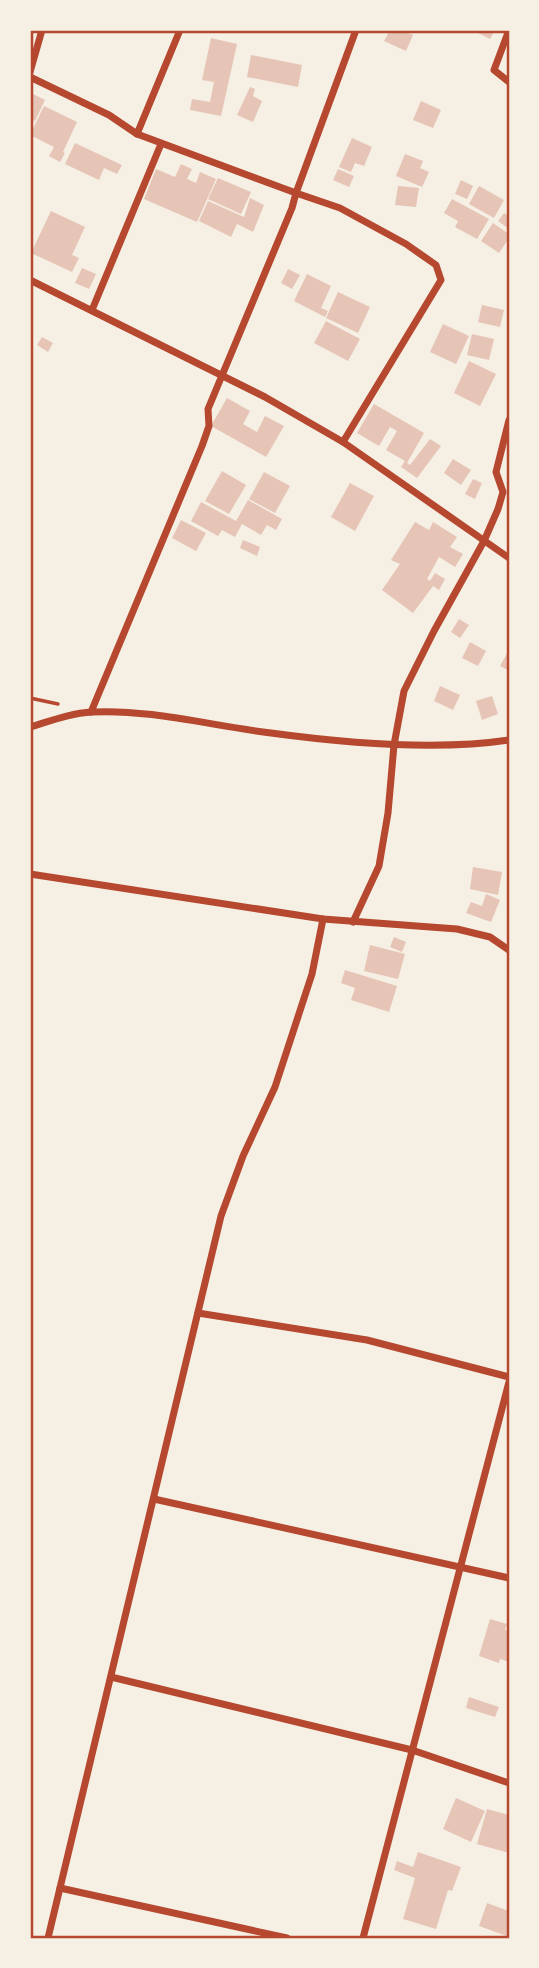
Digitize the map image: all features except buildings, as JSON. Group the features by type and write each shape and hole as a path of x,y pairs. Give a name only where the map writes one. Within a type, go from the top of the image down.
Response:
{"street":[{"path":"42,30 30,74 109,115 137,134 340,208 406,244 436,265 441,280 343,442"},
{"path":"137,134 180,30"},
{"path":"91,712 202,446 209,426 208,409 292,208 356,30"},
{"path":"509,30 494,70 509,82"},
{"path":"92,310 161,144"},
{"path":"30,280 265,397 343,442 509,558"},
{"path":"353,922 379,866 388,813 394,745 404,691 484,541 503,492 496,472 509,420"},
{"path":"30,727 91,712 141,714 272,734 394,745 491,743 509,740"},
{"path":"30,874 323,919 457,929 490,937 509,950"},
{"path":"48,1938 221,1216 243,1156 275,1087 312,974 323,919"},
{"path":"198,1314 367,1340 509,1380 363,1938"},
{"path":"154,1499 509,1578"},
{"path":"111,1677 412,1750 509,1783"},
{"path":"60,1888 287,1938"}]}
